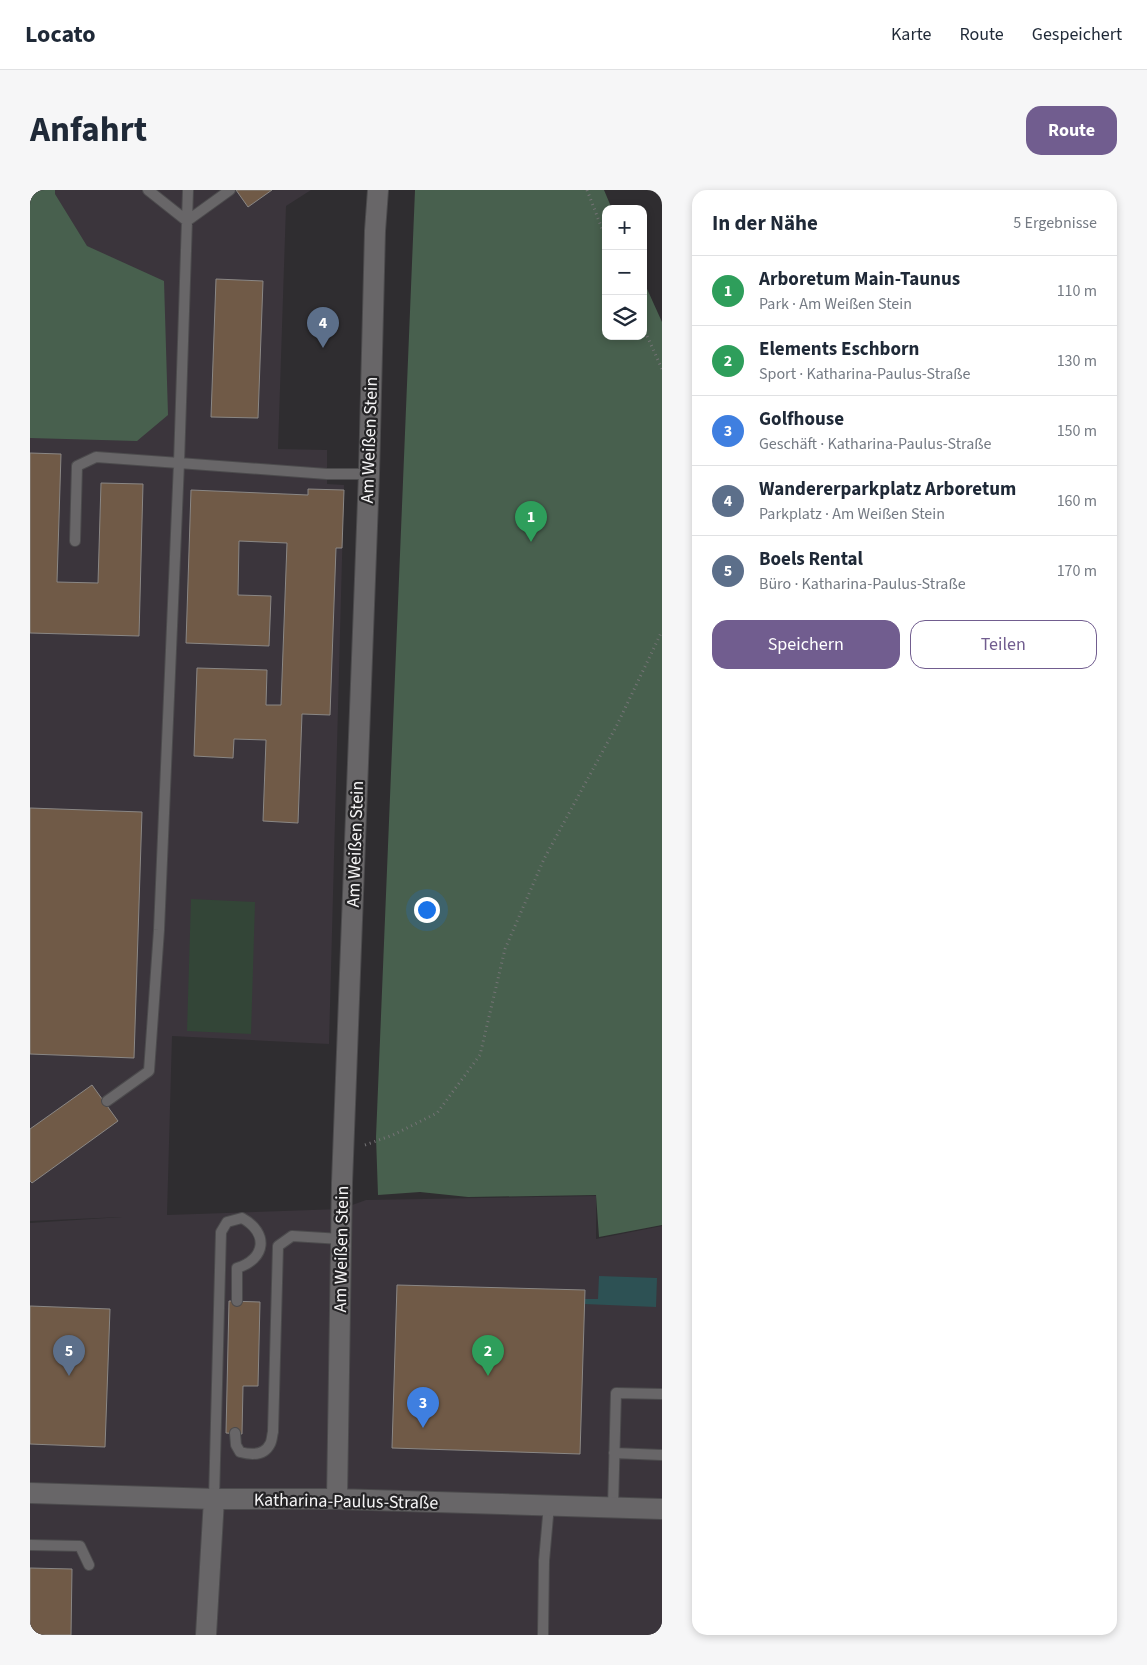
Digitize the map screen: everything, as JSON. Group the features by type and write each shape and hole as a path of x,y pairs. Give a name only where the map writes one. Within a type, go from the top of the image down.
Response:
{"street":[{"name":"Am Weißen Stein","path":"337,1499 341,1239 369,474 375,231 378,190"},
{"name":"Katharina-Paulus-Straße","path":"30,1493 214,1499 337,1499 662,1509"},
{"path":"206,1635 214,1499"}],"lane":[{"path":"148,190 187,221"},
{"path":"107,1102 149,1071 160,920 188,190"},
{"path":"187,221 230,190"},
{"path":"75,541 77,466 96,457 327,474 369,474"},
{"path":"214,1499 221,1232 226,1222 242,1218 251,1222 258,1230 261,1243 258,1256 247,1265 237,1268 237,1301"},
{"path":"235,1434 236,1445 240,1452 251,1455 260,1453 270,1445 273,1432 278,1246 292,1236 341,1239"},
{"path":"613,1507 616,1393 662,1394"},
{"path":"614,1453 662,1455"},
{"path":"543,1635 544,1561 549,1505"},
{"path":"30,1545 80,1546 90,1565"}],"path":[{"path":"587,190 602,228"},
{"path":"647,335 662,369"},
{"path":"344,1152 394,1135 437,1113 480,1055 506,949 544,859 617,725 662,631"}],"shaded area":[{"path":"30,190 311,190 286,206 278,449 327,450 327,484 344,485 329,1044 172,1036 167,1215 341,1209 366,1200 596,1196 596,1239 662,1226 662,1635 30,1635 30,1223 122,1217 30,1221"}],"green space":[{"path":"30,190 55,190 55,194 87,246 164,281 168,415 137,441 30,438"},
{"path":"415,190 604,190 610,205 602,205 602,340 647,340 647,289 662,322 662,1225 599,1237 596,1195 468,1197 420,1192 378,1195 376,1137"},
{"path":"191,899 255,902 251,1034 187,1031"}],"water":[{"path":"599,1276 657,1278 656,1307 584,1304 584,1299 598,1299"}],"building":[{"path":"236,190 272,190 248,207"},
{"path":"216,279 263,281 258,418 211,417"},
{"path":"30,453 61,454 57,582 98,583 101,483 143,484 139,636 30,633"},
{"path":"308,489 344,490 342,548 336,548 330,715 302,714 298,823 263,821 266,740 234,739 233,758 194,756 197,668 267,670 266,705 281,705 287,543 239,541 238,595 271,596 269,646 186,643 191,490 308,495"},
{"path":"30,808 142,812 134,1058 30,1054"},
{"path":"92,1085 118,1121 32,1183 30,1181 30,1129"},
{"path":"397,1285 585,1290 580,1454 392,1448"},
{"path":"229,1301 260,1302 258,1386 243,1386 242,1434 226,1433"},
{"path":"30,1306 110,1309 105,1447 30,1444"},
{"path":"30,1568 72,1569 71,1635 30,1635"}],"place":[{"name":"Wandererparkplatz Arboretum","path":"323,348"},
{"name":"Arboretum Main-Taunus","path":"531,542"},
{"name":"Boels Rental","path":"69,1376"},
{"name":"Elements Eschborn","path":"488,1376"},
{"name":"Golfhouse","path":"423,1428"}]}
